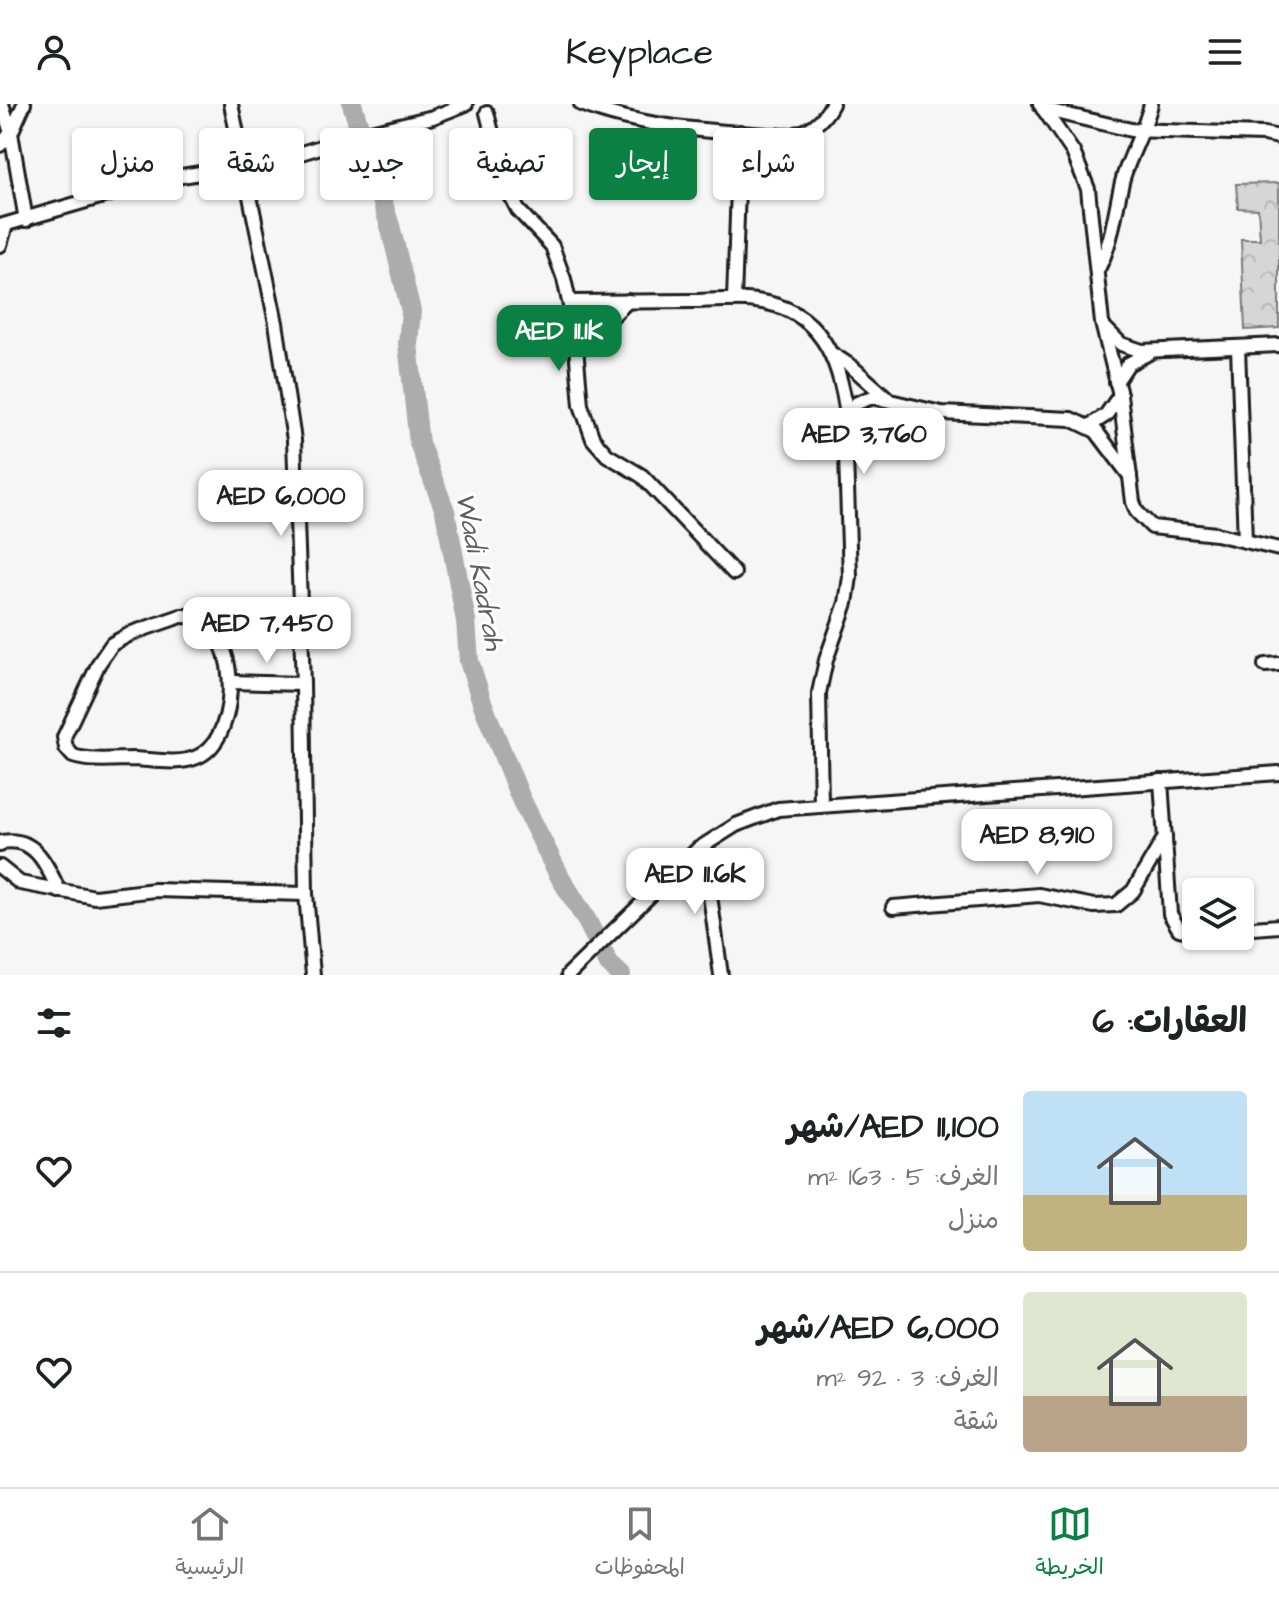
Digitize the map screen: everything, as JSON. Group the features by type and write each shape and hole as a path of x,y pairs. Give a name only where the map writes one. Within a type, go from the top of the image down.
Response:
{"street":[{"path":"2,104 11,133 26,220"},
{"path":"0,145 11,133 24,104"},
{"path":"231,104 237,128"},
{"path":"304,151 433,117 466,104"},
{"path":"581,104 633,121 713,129"},
{"path":"810,128 832,104"},
{"path":"1098,270 1109,244 1126,170 1144,130 1151,104"},
{"path":"1042,107 1108,126 1279,137"},
{"path":"1042,107 1073,152 1085,180 1092,210 1102,323 1118,388 1133,502 1137,512 1152,527 1216,534 1279,549"},
{"path":"487,113 506,187 518,210 552,246 571,302 581,405 593,439 607,455 642,476 734,573"},
{"path":"0,245 3,225 78,201 162,179 199,173"},
{"path":"252,200 290,404 297,479 306,894 313,975"},
{"path":"734,300 738,200"},
{"path":"571,302 753,300 785,309 812,328 833,354 887,398"},
{"path":"576,351 628,301"},
{"path":"1102,323 1121,344 1135,350 1279,345"},
{"path":"1238,348 1245,541"},
{"path":"1089,426 1106,415 1118,388 1121,372 1136,358 1156,351"},
{"path":"821,805 819,693 826,660 846,603 850,577 847,416 841,377 833,354"},
{"path":"847,416 864,399 887,398 941,413 1071,419 1089,426 1103,438 1130,476"},
{"path":"181,616 206,622 217,635 231,682 218,738 210,749 198,757 184,760 79,758 66,748 64,737 67,729 104,653 112,644 132,633 181,616"},
{"path":"1265,665 1279,664"},
{"path":"231,682 303,684"},
{"path":"568,975 698,849 736,825 778,809 1279,773"},
{"path":"1161,781 1170,914 1182,930"},
{"path":"893,907 1039,895 1094,906 1116,905 1133,891 1165,837"},
{"path":"0,845 15,840 32,848 47,865 59,891"},
{"path":"698,849 708,881 721,975"},
{"path":"0,867 20,883 95,897 155,890 306,894"},
{"path":"1254,928 1279,926"},
{"path":"304,975 311,944"}],"green space":[{"path":"1279,183 1279,328 1245,330 1241,239 1260,239 1258,209 1238,208 1236,184"}],"waterway":[{"name":"Wadi Kadrah","path":"352,104 390,226 411,311 408,344 419,443 445,511 466,621 469,661 483,705 521,799 609,964 621,975"}]}
